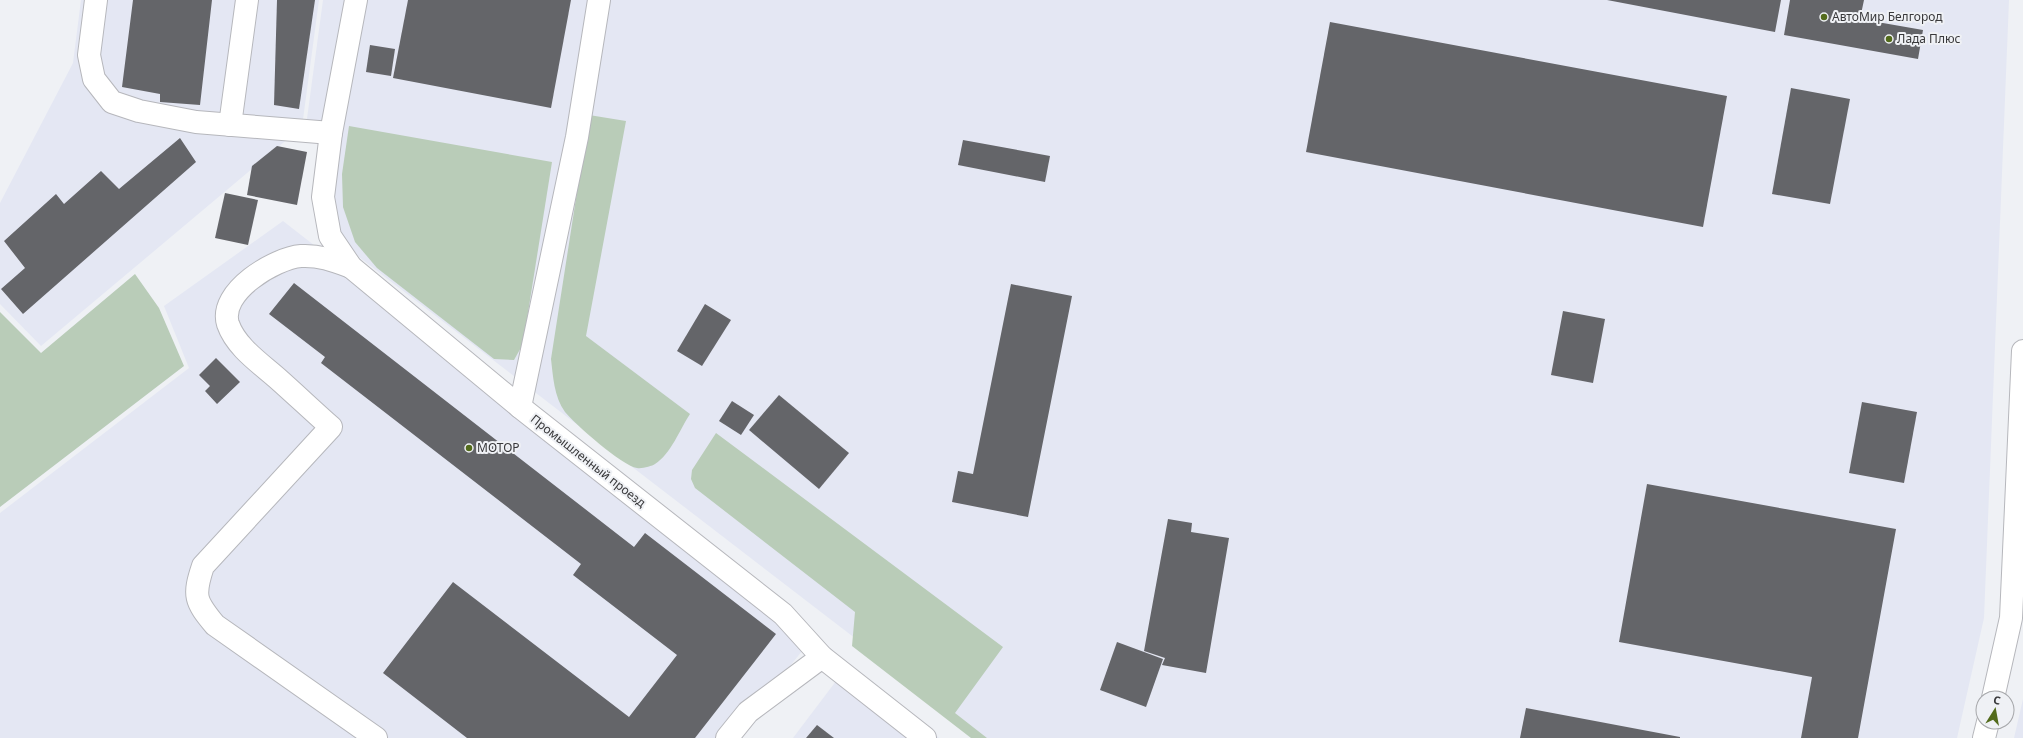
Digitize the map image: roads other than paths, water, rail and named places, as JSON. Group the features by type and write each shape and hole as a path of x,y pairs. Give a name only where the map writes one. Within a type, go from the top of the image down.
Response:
{"street":[{"path":"96,0 89,55 94,79 112,102 139,111 196,122 331,133"},
{"path":"230,125 247,0"},
{"path":"351,267 330,236 323,197 331,133 356,0"},
{"path":"520,407 577,137 599,0"},
{"path":"351,267 323,257 300,256 275,263 253,277 237,291 229,305 228,323 240,344 331,427 203,566 196,588 200,608 215,625 376,738"},
{"name":"Промышленный проезд","path":"351,267 520,407 783,614 822,657 925,738"},
{"path":"1995,690 2011,618 2021,447 2023,351"},
{"path":"727,738 748,712 822,657"}],"place":[{"name":"АвтоМир Белгород","path":"1824,17"},
{"name":"Лада Плюс","path":"1889,39"},
{"name":"МОТОР","path":"469,448"}]}
